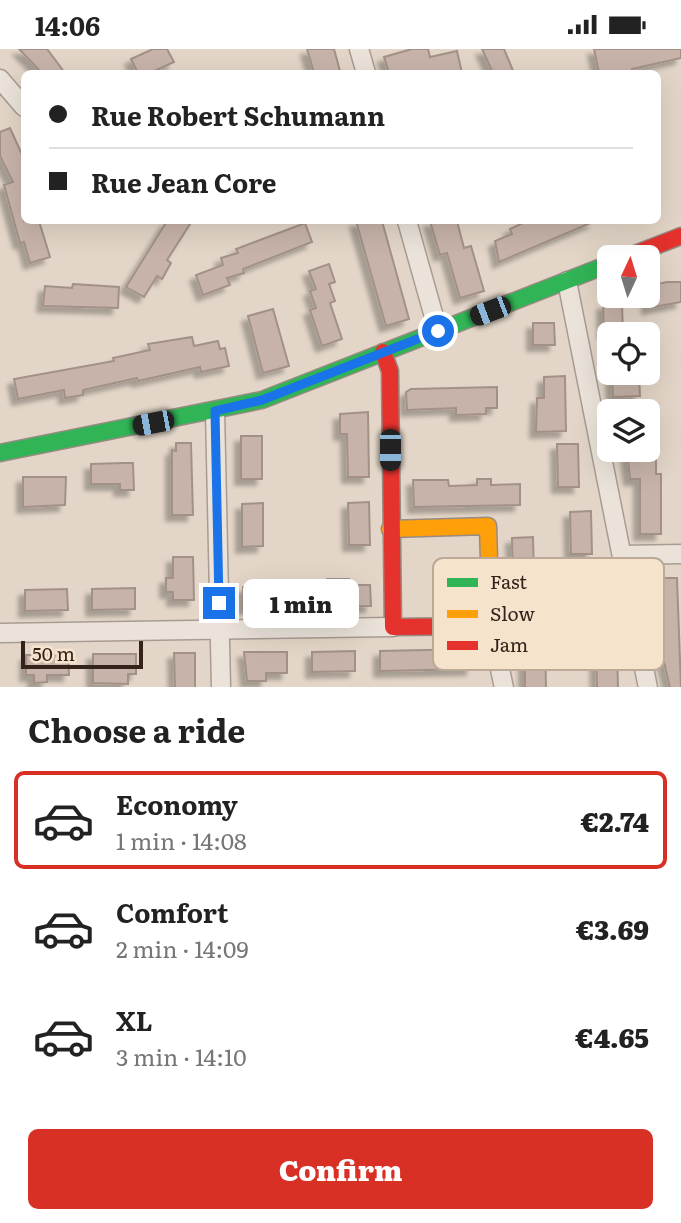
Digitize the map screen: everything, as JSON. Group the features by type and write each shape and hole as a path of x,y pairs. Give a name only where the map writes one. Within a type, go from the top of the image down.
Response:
{"street":[{"path":"359,49 365,70"},
{"path":"0,79 21,104"},
{"path":"408,224 438,331"},
{"path":"658,245 681,236"},
{"path":"0,453 262,400 597,269"},
{"path":"567,281 624,558"},
{"path":"383,352 390,371 393,627"},
{"path":"215,411 221,687"},
{"path":"390,529 488,526 489,558"},
{"path":"623,555 681,554"},
{"path":"0,633 433,627"}],"building":[{"path":"19,49 47,49 63,70 39,70"},
{"path":"153,49 167,49 174,62 157,70 136,70 131,59"},
{"path":"307,49 334,49 340,70 313,70"},
{"path":"412,49 428,49 430,57 457,51 461,70 388,70 384,57"},
{"path":"482,49 504,49 513,70 492,70"},
{"path":"594,49 681,49 681,58 632,70 598,70"},
{"path":"10,128 21,152 21,224 40,224 50,257 30,263 24,242 20,243 4,185 13,182 0,156 0,132"},
{"path":"165,224 190,224 167,260 171,263 162,279 157,276 144,297 126,287"},
{"path":"302,224 305,224 312,242 243,269 244,273 227,278 230,285 203,295 196,275 223,265 221,258 238,253 236,249"},
{"path":"357,224 383,224 409,319 386,326"},
{"path":"431,224 458,224 464,248 471,246 484,291 460,298 447,253 440,255"},
{"path":"521,224 588,224 499,262 495,241 512,234 510,229"},
{"path":"329,264 335,282 329,284 335,301 330,303 342,339 322,346 310,310 316,308 310,291 316,289 309,271"},
{"path":"681,282 681,302 660,306 660,283"},
{"path":"73,284 119,287 118,308 43,306 45,286 72,288"},
{"path":"603,308 622,308 623,322 604,322"},
{"path":"273,309 289,366 263,373 248,316"},
{"path":"533,323 554,323 555,345 533,345"},
{"path":"192,337 194,346 218,341 220,349 225,348 229,366 201,372 200,367 138,381 137,378 83,390 83,395 65,398 64,390 18,399 14,379 114,361 113,358 150,350 148,344"},
{"path":"565,376 566,431 536,432 537,398 544,398 544,377"},
{"path":"612,385 640,385 640,396 613,397"},
{"path":"497,387 497,408 486,408 486,414 456,415 456,408 407,410 406,392 411,389"},
{"path":"368,412 369,477 348,477 347,434 340,434 340,414"},
{"path":"241,436 262,436 262,479 241,479"},
{"path":"176,443 191,443 193,515 172,515 172,450 176,451"},
{"path":"557,444 578,444 579,487 558,487"},
{"path":"628,462 656,462 656,474 661,474 661,534 640,534 640,479 630,479"},
{"path":"133,463 134,490 120,490 120,484 91,484 91,464"},
{"path":"23,477 66,477 65,505 23,507"},
{"path":"477,479 491,479 491,485 520,484 520,505 414,507 413,480 448,480 449,486 477,485"},
{"path":"369,502 370,545 349,545 348,503"},
{"path":"263,503 263,546 242,547 242,504"},
{"path":"591,511 592,554 571,554 570,512"},
{"path":"533,537 533,558 512,558 512,538"},
{"path":"173,557 193,557 194,600 173,600 173,592 166,592 166,578 173,578"},
{"path":"664,578 677,578 681,687 670,687 664,662"},
{"path":"327,579 349,579 349,585 370,585 371,606 243,608 243,587 327,586"},
{"path":"135,588 135,609 92,610 92,589"},
{"path":"67,589 68,610 25,611 25,590"},
{"path":"433,650 433,670 380,671 380,651"},
{"path":"355,651 355,671 312,672 312,652"},
{"path":"244,652 287,652 287,673 266,673 266,681 247,681"},
{"path":"174,653 195,653 195,687 175,687"},
{"path":"68,654 69,675 47,675 47,682 34,683 34,675 26,675 26,655"},
{"path":"93,654 136,654 136,674 128,674 128,684 93,683"},
{"path":"525,670 546,670 546,687 525,687"},
{"path":"597,670 618,670 618,687 597,687"}],"traffic: fast":[{"path":"0,453 262,400 597,269"}],"traffic: slow":[{"path":"390,529 488,526 489,558"}],"traffic: jam":[{"path":"658,245 681,236"},
{"path":"383,352 390,371 393,627 433,627"}],"route":[{"path":"219,603 215,411 262,400 438,331"}]}
